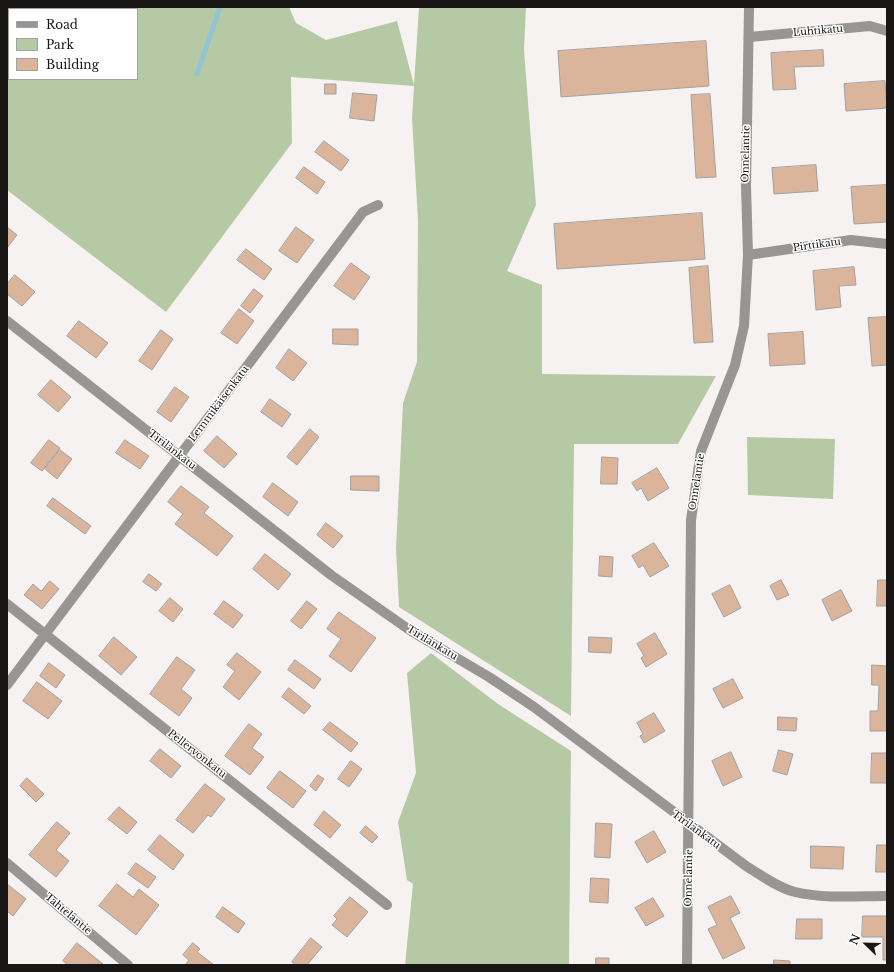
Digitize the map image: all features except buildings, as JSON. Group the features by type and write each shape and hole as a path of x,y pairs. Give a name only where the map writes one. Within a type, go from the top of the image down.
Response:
{"street":[{"name":"Onnelantie","path":"688,965 691,520 702,451 735,366 744,326 748,254 746,186 749,7"},
{"name":"Luhtikatu","path":"749,36 870,26 887,31"},
{"name":"Lemmikäisenkatu","path":"7,685 363,212 378,205"},
{"name":"Pirttikatu","path":"748,254 850,240 887,244"},
{"name":"Tirilänkatu","path":"7,321 331,575 411,631 489,677 534,707 689,825 746,866 767,879 794,892 828,896 887,896"},
{"name":"Pellervonkatu","path":"7,604 387,904"},
{"name":"Tähteläntie","path":"7,863 128,965"}],"green space":[{"path":"7,7 289,7 296,23 326,40 397,21 414,85 419,7 526,7 524,50 536,205 507,271 542,285 542,374 716,376 678,444 574,444 571,716 399,607 396,549 403,403 417,362 418,220 412,118 414,86 291,77 292,143 166,312 7,190"},
{"path":"747,437 835,439 833,499 748,495"},
{"path":"431,653 498,704 571,751 569,965 405,965 413,884 407,880 398,822 416,773 407,673"}],"waterway":[{"path":"197,74 220,7"}]}
